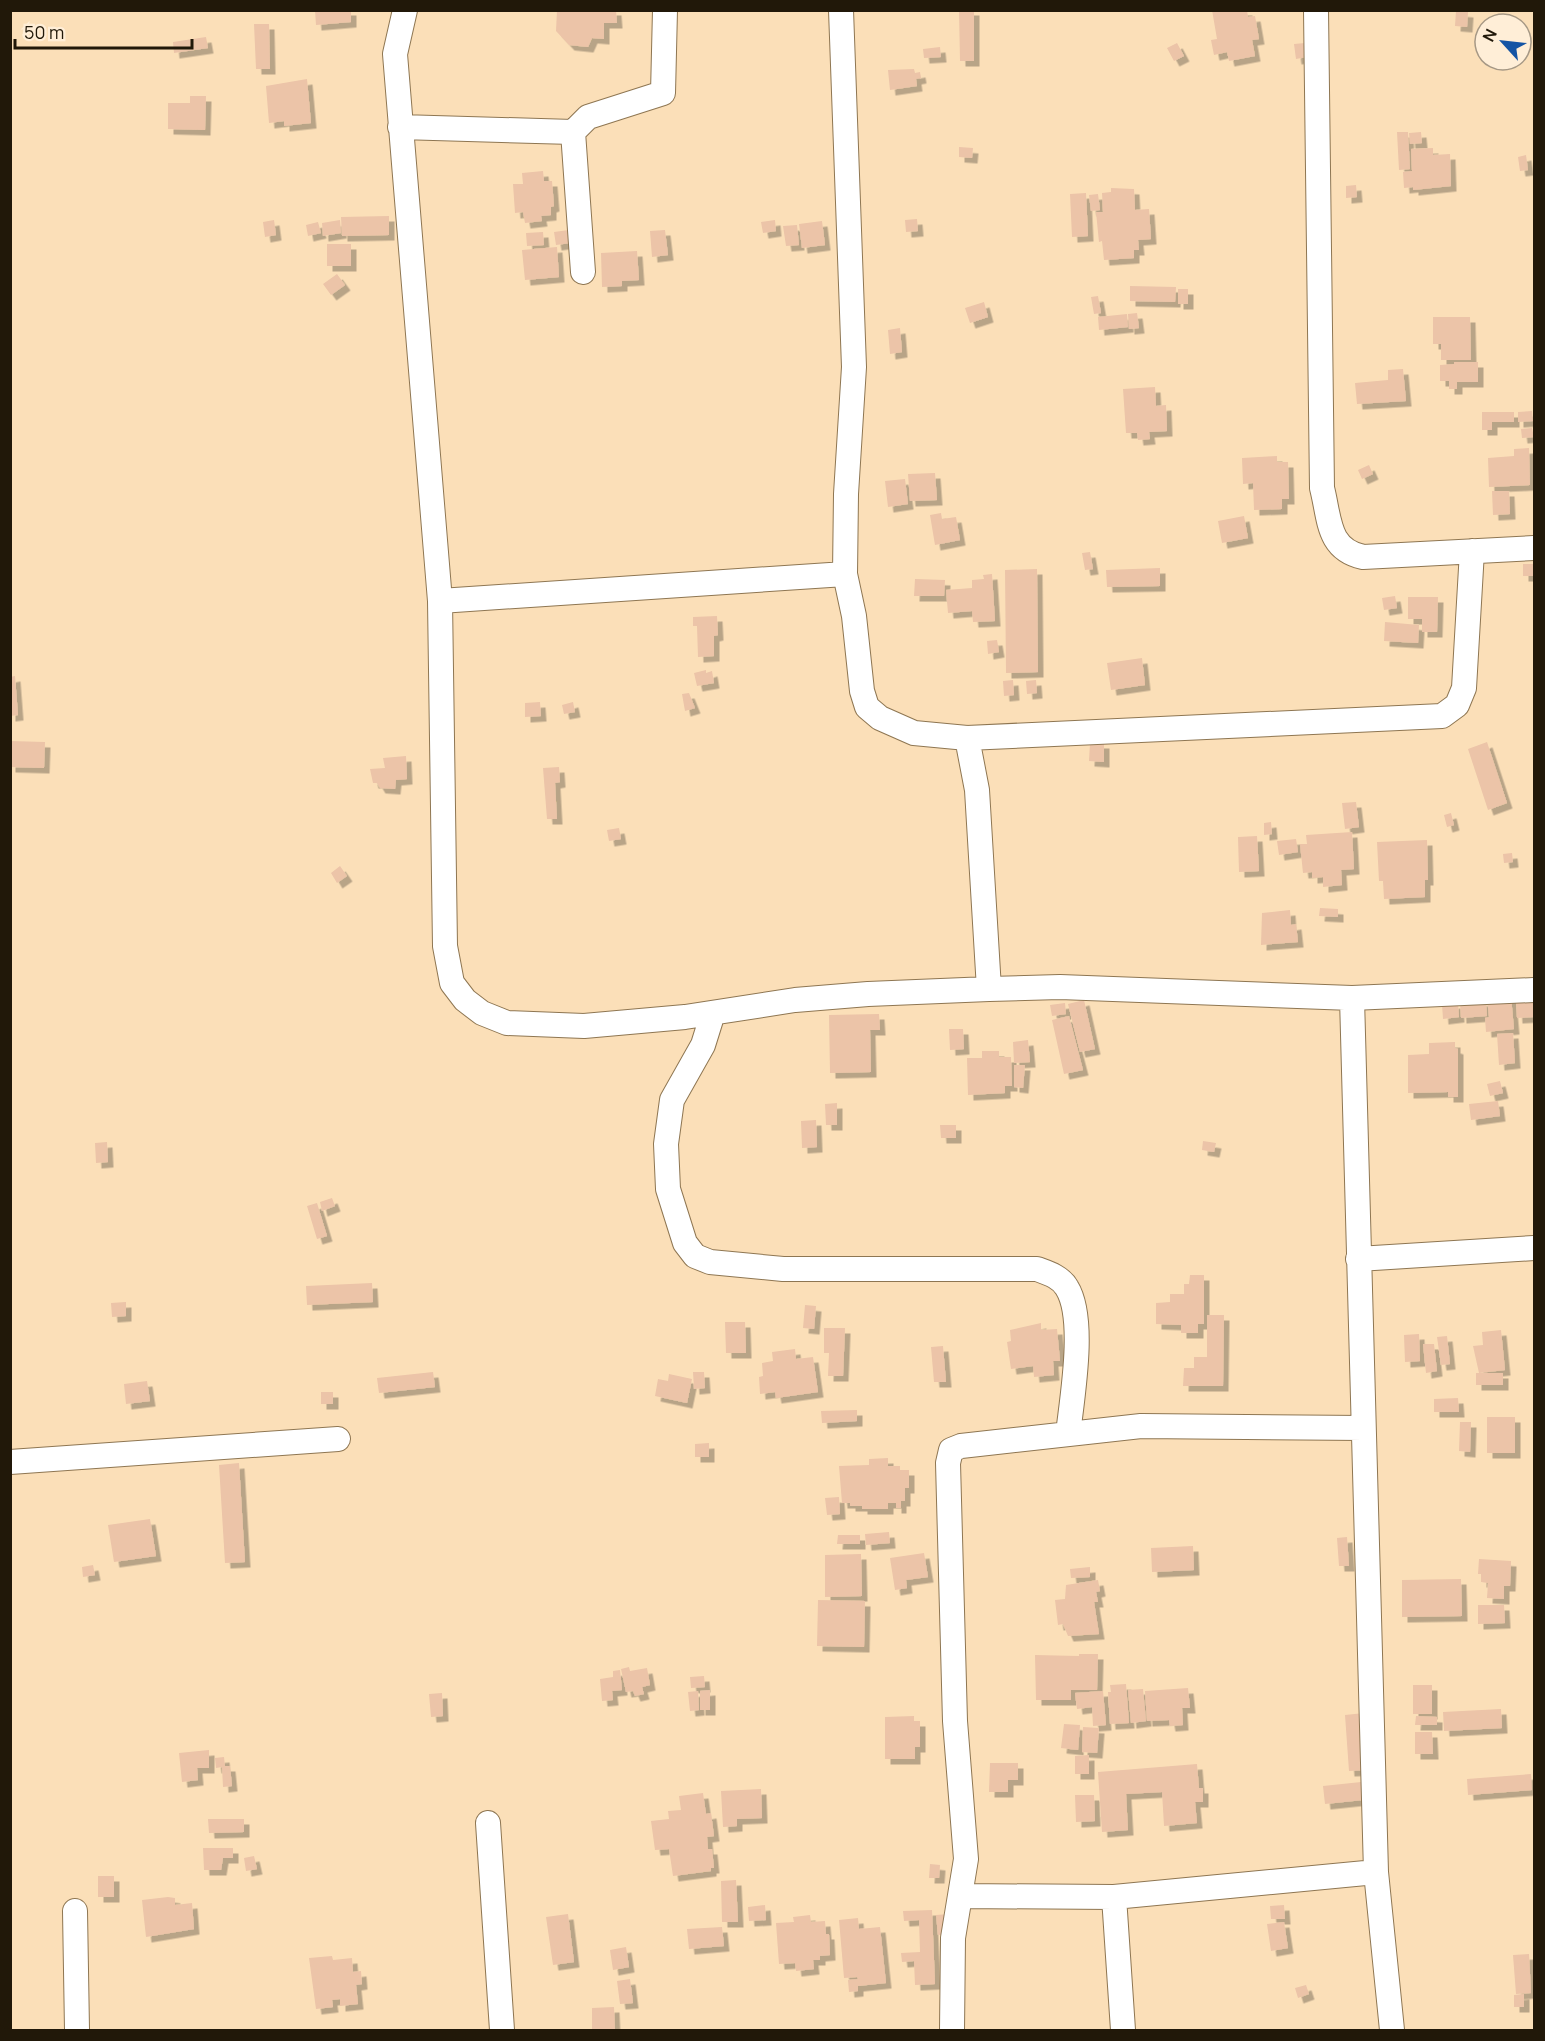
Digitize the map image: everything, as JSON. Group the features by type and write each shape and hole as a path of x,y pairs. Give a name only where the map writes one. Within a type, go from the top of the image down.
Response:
{"street":[{"path":"405,10 395,54 440,601 445,946 452,983 465,999 482,1013 507,1023 584,1026 713,1013 795,1000 868,994 989,989 1060,987 1352,998 1534,990"},
{"path":"400,127 573,132 588,117 663,93 665,10"},
{"path":"841,10 854,367 846,494 845,574 854,616 862,691 867,707 880,718 914,733 967,738 1442,716 1457,705 1464,688 1472,551"},
{"path":"1316,10 1322,488 1336,543 1346,553 1363,557 1534,548"},
{"path":"573,132 583,272"},
{"path":"440,601 845,574"},
{"path":"967,738 977,790 989,989"},
{"path":"1352,998 1376,1872 1392,2031"},
{"path":"713,1013 703,1045 672,1100 666,1144 668,1189 685,1243 695,1256 710,1262 783,1269 1037,1269 1055,1276 1067,1287 1075,1311 1076,1359 1068,1434"},
{"path":"1358,1259 1534,1248"},
{"path":"952,2031 952,1938 966,1859 955,1721 948,1463 951,1450 961,1446 1141,1426 1363,1428"},
{"path":"10,1462 338,1439"},
{"path":"488,1822 502,2031"},
{"path":"960,1896 1114,1897 1376,1872"},
{"path":"1114,1897 1123,2031"},
{"path":"75,1911 77,2031"}],"building":[{"path":"315,10 351,10 351,22 316,25"},
{"path":"557,10 616,10 617,23 604,23 604,39 592,38 588,47 569,45 556,31"},
{"path":"959,10 974,10 974,61 960,61"},
{"path":"1212,10 1247,10 1248,17 1255,16 1259,39 1252,40 1255,56 1229,61 1227,52 1214,55 1211,40 1217,39"},
{"path":"1456,11 1468,12 1467,27 1455,26"},
{"path":"254,24 269,24 270,69 256,69"},
{"path":"206,37 208,48 174,53 173,42"},
{"path":"1177,43 1184,56 1174,61 1167,48"},
{"path":"1305,43 1307,57 1296,59 1294,44"},
{"path":"940,47 941,57 924,58 923,49"},
{"path":"914,69 915,73 920,72 921,78 916,79 917,86 890,90 888,70"},
{"path":"307,79 311,123 284,126 284,121 269,123 266,86"},
{"path":"190,96 206,96 205,130 168,129 168,103 190,103"},
{"path":"1397,132 1408,132 1410,169 1399,170"},
{"path":"1421,132 1422,143 1410,144 1409,133"},
{"path":"959,147 973,148 972,158 959,157"},
{"path":"1433,148 1433,155 1450,154 1451,186 1413,190 1413,187 1404,188 1403,172 1412,171 1411,149"},
{"path":"1526,155 1528,170 1520,171 1518,157"},
{"path":"543,171 544,181 552,181 554,206 551,207 551,215 541,216 542,221 525,223 523,212 515,213 513,184 523,184 522,173"},
{"path":"1356,185 1357,197 1346,198 1346,186"},
{"path":"1111,188 1134,189 1135,210 1149,209 1151,239 1138,240 1139,250 1134,250 1134,258 1104,260 1102,241 1099,242 1096,212 1103,212 1102,193 1111,192"},
{"path":"1086,193 1088,236 1072,237 1070,194"},
{"path":"1098,194 1100,210 1091,211 1089,195"},
{"path":"389,216 389,235 342,236 341,217"},
{"path":"917,219 918,231 906,232 905,220"},
{"path":"274,220 276,235 265,237 263,222"},
{"path":"340,220 341,233 323,236 322,223"},
{"path":"775,220 776,231 763,233 761,222"},
{"path":"822,221 825,245 802,248 799,224"},
{"path":"318,222 321,233 308,236 306,225"},
{"path":"797,225 799,245 786,246 783,226"},
{"path":"576,229 578,242 556,245 554,232"},
{"path":"665,230 668,255 652,257 650,231"},
{"path":"543,232 544,245 527,246 526,233"},
{"path":"327,244 351,244 351,266 327,266"},
{"path":"557,247 559,277 525,280 522,250"},
{"path":"637,251 639,280 622,281 622,286 602,287 601,253"},
{"path":"337,274 345,285 331,295 323,284"},
{"path":"1130,286 1176,287 1175,302 1130,301"},
{"path":"1178,289 1188,289 1188,304 1178,304"},
{"path":"1098,296 1101,313 1094,314 1091,297"},
{"path":"984,302 988,317 970,323 965,308"},
{"path":"1137,313 1139,328 1129,329 1128,314"},
{"path":"1127,314 1128,327 1099,330 1098,317"},
{"path":"1433,317 1470,317 1471,360 1441,360 1441,344 1433,344"},
{"path":"900,328 902,352 890,354 888,330"},
{"path":"1454,362 1478,362 1478,382 1457,382 1457,389 1449,389 1449,381 1440,381 1440,365 1454,364"},
{"path":"1403,369 1406,401 1357,404 1355,383 1388,380 1388,370"},
{"path":"1155,387 1156,406 1166,405 1167,431 1149,432 1150,439 1138,440 1137,433 1126,433 1123,389"},
{"path":"1532,411 1533,421 1518,422 1518,412"},
{"path":"1482,412 1514,412 1514,422 1492,422 1492,430 1482,430"},
{"path":"1532,428 1534,437 1522,438 1521,429"},
{"path":"1529,448 1530,485 1489,487 1488,458 1514,456 1514,449"},
{"path":"1277,456 1277,462 1288,462 1289,499 1282,499 1282,509 1254,510 1253,483 1243,484 1242,458"},
{"path":"1369,465 1373,474 1362,479 1358,470"},
{"path":"935,473 937,500 910,501 908,474"},
{"path":"905,479 908,504 888,507 885,481"},
{"path":"1492,491 1509,491 1510,514 1493,515"},
{"path":"941,513 942,519 956,517 960,540 935,545 930,515"},
{"path":"1244,516 1248,538 1222,543 1218,521"},
{"path":"1090,552 1093,569 1085,570 1082,553"},
{"path":"1523,564 1534,564 1534,576 1523,576"},
{"path":"1160,568 1160,586 1107,587 1106,570"},
{"path":"1037,569 1038,672 1006,673 1005,570"},
{"path":"992,574 995,621 973,622 972,611 948,613 946,590 972,588 972,580 984,579 983,575"},
{"path":"915,579 945,580 944,596 914,596"},
{"path":"1395,596 1397,608 1384,610 1382,598"},
{"path":"1408,597 1438,597 1437,632 1422,632 1422,619 1408,619"},
{"path":"717,616 718,635 714,636 714,656 698,657 697,626 693,626 693,617"},
{"path":"1385,622 1419,625 1418,643 1384,641"},
{"path":"997,640 999,652 988,654 987,641"},
{"path":"1142,658 1145,685 1111,690 1107,663"},
{"path":"706,670 706,673 712,671 714,683 697,686 694,673"},
{"path":"15,676 18,715 10,716 10,677"},
{"path":"1013,680 1014,695 1004,696 1003,681"},
{"path":"1036,680 1037,693 1027,694 1026,681"},
{"path":"689,693 695,708 685,711 682,694"},
{"path":"540,702 541,716 525,717 525,703"},
{"path":"573,702 575,712 564,714 562,705"},
{"path":"10,741 45,742 44,768 10,767"},
{"path":"1487,742 1507,803 1488,810 1468,749"},
{"path":"1090,743 1104,743 1104,762 1089,761"},
{"path":"406,756 407,779 396,780 395,789 380,788 377,783 373,783 370,769 385,768 383,758"},
{"path":"559,767 560,782 555,783 557,819 547,819 543,768"},
{"path":"1356,802 1359,827 1345,829 1342,803"},
{"path":"1451,813 1454,825 1447,827 1444,815"},
{"path":"1271,822 1272,834 1264,835 1264,823"},
{"path":"619,828 621,839 609,841 607,830"},
{"path":"1352,832 1354,869 1341,870 1342,885 1323,887 1323,877 1312,878 1312,872 1303,873 1300,844 1307,844 1306,835"},
{"path":"1257,836 1259,871 1239,872 1238,837"},
{"path":"1296,839 1298,852 1279,855 1277,841"},
{"path":"1427,840 1428,880 1425,880 1425,897 1384,899 1383,881 1379,881 1377,842"},
{"path":"1512,853 1513,862 1504,863 1503,854"},
{"path":"340,866 347,876 337,883 331,873"},
{"path":"1320,908 1338,909 1338,917 1319,916"},
{"path":"1290,910 1291,925 1296,924 1298,942 1261,945 1262,913"},
{"path":"1511,996 1514,1029 1486,1032 1485,1018 1489,1017 1487,998"},
{"path":"1534,998 1534,1017 1517,1018 1516,1000"},
{"path":"1084,1000 1095,1049 1080,1052 1068,1004"},
{"path":"1486,1000 1487,1016 1461,1018 1460,1002"},
{"path":"1065,1003 1066,1014 1052,1016 1050,1005"},
{"path":"1458,1003 1459,1017 1443,1019 1442,1004"},
{"path":"879,1014 880,1030 870,1030 871,1072 830,1073 829,1015"},
{"path":"1069,1016 1083,1070 1064,1074 1052,1020"},
{"path":"949,1029 963,1029 964,1049 950,1050"},
{"path":"1513,1033 1515,1063 1499,1065 1497,1034"},
{"path":"1028,1040 1030,1062 1014,1063 1013,1042"},
{"path":"1455,1042 1455,1048 1458,1049 1458,1097 1448,1097 1448,1092 1408,1093 1408,1055 1429,1054 1429,1043"},
{"path":"982,1051 999,1051 999,1057 1011,1057 1012,1086 1005,1086 1005,1093 968,1095 967,1058 982,1058"},
{"path":"1014,1065 1025,1065 1023,1088 1014,1087"},
{"path":"1500,1081 1503,1093 1490,1096 1487,1084"},
{"path":"1498,1101 1500,1116 1471,1120 1469,1104"},
{"path":"837,1103 837,1125 826,1125 825,1104"},
{"path":"816,1120 817,1147 802,1148 801,1121"},
{"path":"940,1125 956,1125 956,1138 941,1138"},
{"path":"1203,1141 1216,1143 1214,1152 1202,1150"},
{"path":"107,1142 108,1162 96,1163 95,1143"},
{"path":"332,1198 335,1206 322,1211 320,1202"},
{"path":"317,1203 327,1236 317,1239 307,1206"},
{"path":"1190,1275 1204,1275 1204,1324 1198,1324 1198,1333 1181,1333 1181,1325 1156,1324 1156,1303 1170,1302 1170,1294 1184,1294 1184,1284 1189,1284"},
{"path":"372,1283 373,1302 307,1305 306,1286"},
{"path":"126,1302 126,1316 112,1317 111,1303"},
{"path":"805,1305 816,1306 814,1329 803,1328"},
{"path":"1207,1315 1224,1315 1223,1386 1183,1386 1184,1368 1194,1368 1194,1357 1207,1357"},
{"path":"725,1322 745,1322 746,1353 726,1353"},
{"path":"1041,1323 1041,1330 1057,1329 1060,1361 1053,1361 1054,1375 1034,1377 1033,1366 1011,1369 1007,1342 1011,1341 1010,1330"},
{"path":"824,1328 845,1328 843,1376 828,1376 829,1353 824,1353"},
{"path":"1501,1330 1505,1370 1479,1373 1473,1346 1483,1345 1482,1332"},
{"path":"1419,1334 1420,1361 1405,1362 1404,1335"},
{"path":"1447,1336 1450,1364 1441,1365 1437,1337"},
{"path":"1423,1344 1434,1344 1437,1371 1426,1373"},
{"path":"943,1346 946,1382 934,1382 931,1347"},
{"path":"795,1349 796,1359 813,1357 818,1392 776,1398 775,1392 760,1394 759,1377 763,1376 762,1363 773,1361 772,1352"},
{"path":"433,1372 435,1387 379,1393 377,1378"},
{"path":"693,1372 704,1372 705,1388 694,1389"},
{"path":"1476,1373 1503,1373 1503,1385 1476,1385"},
{"path":"669,1374 692,1379 687,1403 655,1396 658,1379 668,1381"},
{"path":"147,1381 150,1401 126,1404 124,1384"},
{"path":"321,1392 333,1392 333,1404 321,1404"},
{"path":"1458,1398 1459,1412 1434,1412 1434,1399"},
{"path":"857,1410 857,1421 822,1423 821,1411"},
{"path":"1487,1417 1515,1417 1515,1453 1487,1453"},
{"path":"1460,1422 1471,1422 1470,1452 1459,1451"},
{"path":"709,1443 709,1457 695,1457 695,1444"},
{"path":"888,1458 888,1466 900,1466 900,1470 909,1470 909,1488 905,1488 905,1501 901,1501 901,1508 896,1508 896,1503 888,1503 888,1509 862,1509 862,1506 842,1503 839,1466 869,1465 869,1459"},
{"path":"239,1463 245,1562 225,1563 219,1465"},
{"path":"839,1497 840,1514 827,1515 825,1498"},
{"path":"150,1519 156,1556 114,1562 108,1525"},
{"path":"889,1532 890,1543 866,1545 865,1534"},
{"path":"838,1535 860,1535 860,1544 837,1544"},
{"path":"1347,1537 1349,1566 1339,1566 1337,1538"},
{"path":"1193,1546 1194,1570 1152,1572 1151,1548"},
{"path":"924,1553 928,1577 906,1580 907,1588 895,1590 890,1558"},
{"path":"861,1554 862,1596 825,1597 825,1555"},
{"path":"1479,1559 1511,1561 1510,1586 1504,1586 1504,1599 1487,1598 1488,1583 1481,1582 1481,1574 1478,1574"},
{"path":"93,1565 95,1575 83,1577 82,1567"},
{"path":"1090,1567 1090,1577 1071,1578 1070,1569"},
{"path":"1461,1579 1462,1616 1402,1617 1402,1580"},
{"path":"1098,1580 1100,1591 1096,1592 1098,1602 1094,1602 1099,1634 1068,1636 1063,1624 1058,1625 1055,1600 1065,1599 1066,1585"},
{"path":"818,1600 865,1601 864,1647 817,1646"},
{"path":"1478,1605 1504,1605 1505,1623 1478,1624"},
{"path":"1079,1654 1098,1654 1097,1690 1071,1690 1071,1700 1036,1700 1035,1655 1079,1656"},
{"path":"629,1667 630,1671 647,1668 650,1685 642,1687 644,1694 635,1696 633,1691 626,1692 621,1669"},
{"path":"620,1670 622,1690 612,1691 613,1700 602,1701 600,1679 613,1677 613,1671"},
{"path":"704,1676 705,1687 691,1688 690,1677"},
{"path":"1126,1684 1129,1723 1110,1724 1108,1692 1111,1692 1110,1685"},
{"path":"1413,1685 1432,1685 1432,1714 1413,1714"},
{"path":"1188,1688 1190,1708 1182,1708 1183,1725 1170,1726 1169,1720 1147,1721 1145,1691"},
{"path":"1143,1689 1146,1721 1131,1723 1128,1690"},
{"path":"710,1690 710,1710 700,1710 700,1691"},
{"path":"698,1691 699,1710 690,1711 688,1692"},
{"path":"1103,1691 1106,1725 1093,1726 1092,1707 1077,1709 1075,1693"},
{"path":"442,1693 443,1716 431,1717 429,1694"},
{"path":"1501,1709 1502,1728 1444,1731 1443,1712"},
{"path":"1364,1713 1368,1770 1349,1771 1345,1715"},
{"path":"914,1716 914,1721 920,1721 920,1747 915,1747 915,1759 885,1759 885,1717"},
{"path":"1416,1716 1437,1717 1437,1725 1415,1725"},
{"path":"1064,1724 1080,1725 1078,1750 1061,1748"},
{"path":"1083,1727 1099,1728 1097,1753 1082,1752"},
{"path":"1415,1732 1432,1732 1433,1754 1415,1754"},
{"path":"209,1750 209,1768 197,1768 198,1780 182,1782 179,1753"},
{"path":"1089,1755 1089,1774 1075,1774 1075,1756"},
{"path":"224,1757 225,1766 230,1766 232,1786 223,1787 222,1767 216,1768 215,1758"},
{"path":"990,1763 1018,1763 1018,1780 1008,1780 1008,1792 989,1792"},
{"path":"1197,1764 1199,1788 1203,1788 1203,1802 1195,1802 1197,1823 1164,1826 1162,1792 1126,1794 1128,1830 1102,1832 1098,1772"},
{"path":"1531,1774 1532,1790 1468,1795 1467,1779"},
{"path":"1361,1782 1363,1800 1325,1804 1323,1786"},
{"path":"761,1789 762,1818 737,1819 737,1826 723,1827 721,1791"},
{"path":"703,1793 706,1814 711,1813 714,1836 707,1837 708,1849 712,1849 714,1868 711,1868 711,1871 673,1876 669,1849 655,1850 651,1821 669,1819 668,1811 681,1810 679,1796"},
{"path":"1075,1795 1094,1795 1095,1821 1076,1822"},
{"path":"208,1819 244,1819 244,1832 209,1833"},
{"path":"203,1848 233,1848 233,1858 223,1858 221,1870 204,1870"},
{"path":"254,1856 257,1869 246,1871 244,1858"},
{"path":"930,1864 940,1865 939,1878 929,1878"},
{"path":"98,1876 114,1876 114,1897 98,1897"},
{"path":"736,1880 738,1922 722,1922 721,1881"},
{"path":"175,1898 175,1905 192,1903 194,1929 146,1937 142,1900"},
{"path":"765,1905 766,1920 749,1921 748,1907"},
{"path":"1284,1905 1285,1919 1271,1919 1270,1906"},
{"path":"932,1910 935,1984 915,1985 914,1961 902,1962 901,1953 920,1952 919,1920 904,1921 903,1911"},
{"path":"568,1914 574,1962 553,1965 546,1917"},
{"path":"949,1914 950,1934 938,1935 936,1915"},
{"path":"810,1915 811,1922 825,1921 826,1934 829,1934 830,1955 820,1956 820,1960 813,1960 814,1969 796,1971 795,1963 779,1964 776,1923 794,1922 793,1917"},
{"path":"858,1918 859,1929 880,1927 886,1983 858,1986 858,1991 849,1992 848,1980 858,1979 857,1977 844,1978 839,1920"},
{"path":"1284,1922 1288,1948 1271,1951 1267,1924"},
{"path":"722,1927 724,1946 689,1949 687,1929"},
{"path":"626,1947 629,1967 613,1970 610,1950"},
{"path":"1529,1954 1531,1993 1516,1994 1513,1955"},
{"path":"332,1956 333,1960 352,1958 353,1972 361,1971 362,1984 356,1985 358,2004 340,2006 340,1999 332,2000 333,2007 316,2009 309,1958"},
{"path":"630,1979 633,2003 620,2004 617,1981"},
{"path":"1306,1985 1309,1994 1298,1998 1295,1988"},
{"path":"1524,1994 1524,2007 1514,2007 1514,1995"},
{"path":"614,2007 615,2030 592,2030 592,2008"}]}
